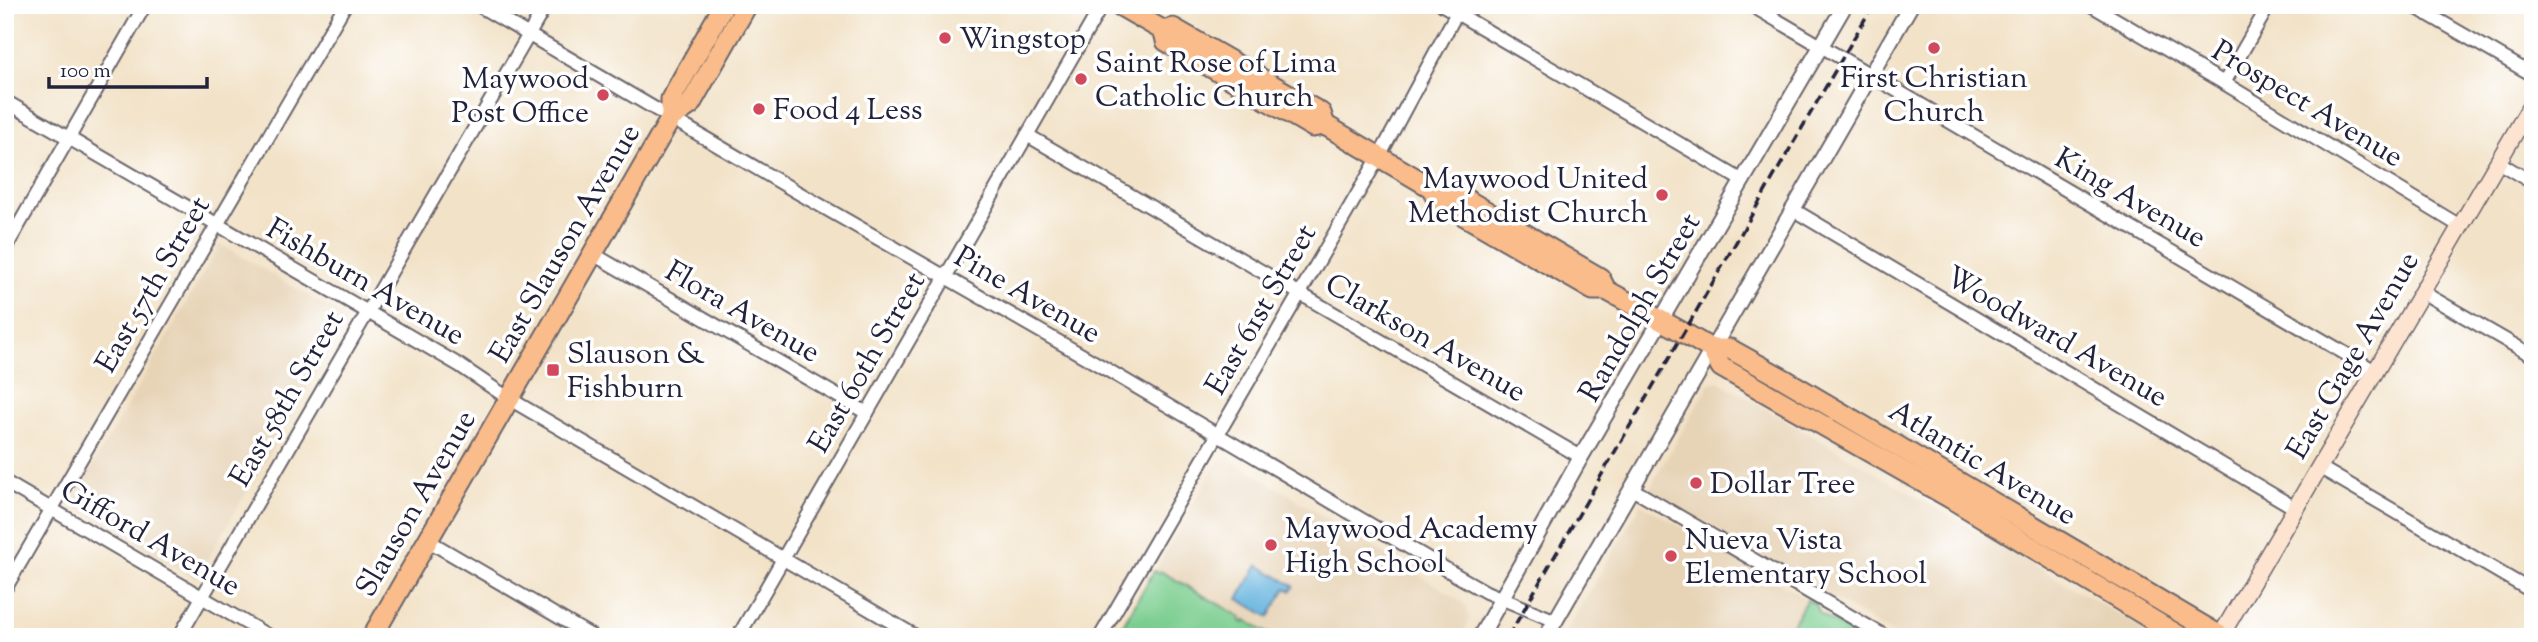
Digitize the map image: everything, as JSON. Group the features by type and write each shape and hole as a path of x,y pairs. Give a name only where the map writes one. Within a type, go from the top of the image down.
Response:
{"main road":[{"path":"671,118 671,99 724,5"},
{"path":"671,118 690,105 747,5"},
{"name":"Atlantic Avenue","path":"1119,5 1164,31 1173,28 1321,113 1325,125 1379,158 1432,188 1445,187 1537,240 1600,278 1606,290 1711,349 1721,367 1952,499 2180,637"},
{"name":"East Gage Avenue","path":"2221,636 2533,102"},
{"name":"East Slauson Avenue","path":"508,398 671,118"},
{"name":"Atlantic Avenue","path":"1711,349 1730,349 1783,378 2221,636"},
{"name":"Slauson Avenue","path":"372,637 508,398"}],"street":[{"path":"5,249 145,5"},
{"name":"East 57th Street","path":"5,589 345,5"},
{"name":"Pine Avenue","path":"478,5 1466,581 1502,600 1556,621"},
{"name":"East 58th Street","path":"179,637 546,5"},
{"name":"East 60th Street","path":"738,637 1102,5"},
{"path":"1443,5 1459,9 1743,181"},
{"name":"King Avenue","path":"1751,5 2375,371"},
{"name":"Randolph Street","path":"1480,637 1581,457 1664,321 1845,5"},
{"path":"1546,637 1910,5"},
{"name":"Prospect Avenue","path":"2091,5 2460,226"},
{"path":"2224,83 2269,5"},
{"path":"2412,5 2533,75"},
{"name":"East 61st Street","path":"1100,637 1379,158 1459,9"},
{"name":"Fishburn Avenue","path":"5,101 459,365 508,398 917,637"},
{"name":"Clarkson Avenue","path":"1027,135 1581,457"},
{"path":"2498,162 2533,183"},
{"name":"Woodward Avenue","path":"1792,209 2295,508"},
{"name":"Flora Avenue","path":"593,254 867,413"},
{"path":"2422,292 2533,356"},
{"path":"2319,467 2533,592"},
{"name":"Gifford Avenue","path":"5,482 270,637"},
{"path":"1632,489 1886,637"},
{"path":"427,540 593,637"}],"shaded area":[{"path":"220,244 348,319 196,579 71,504"},
{"path":"1718,381 2157,637 1898,637 1650,490 1710,383"},
{"name":"Maywood Academy High School","path":"1229,458 1455,597 1465,605 1469,618 1463,637 1116,637 1219,460"},
{"name":"Nueva Vista Elementary School","path":"1641,504 1807,599 1785,637 1563,637"}],"green space":[{"path":"1154,571 1160,571 1241,617 1240,621 1244,623 1246,620 1279,637 1116,637"},
{"path":"1807,599 1817,605 1819,613 1858,637 1785,637"}],"water":[{"path":"1258,565 1294,586 1291,591 1286,588 1269,617 1238,599"}],"railway":[{"path":"1508,637 1873,5"}],"place":[{"name":"Wingstop","path":"945,38"},
{"name":"First Christian Church","path":"1934,48"},
{"name":"Saint Rose of Lima Catholic Church","path":"1081,79"},
{"name":"Maywood Post Office","path":"603,95"},
{"name":"Food 4 Less","path":"759,109"},
{"name":"Maywood United Methodist Church","path":"1662,195"},
{"name":"Slauson & Fishburn","path":"553,370"},
{"name":"Dollar Tree","path":"1696,483"},
{"name":"Maywood Academy High School","path":"1271,545"},
{"name":"Nueva Vista Elementary School","path":"1671,556"}]}
